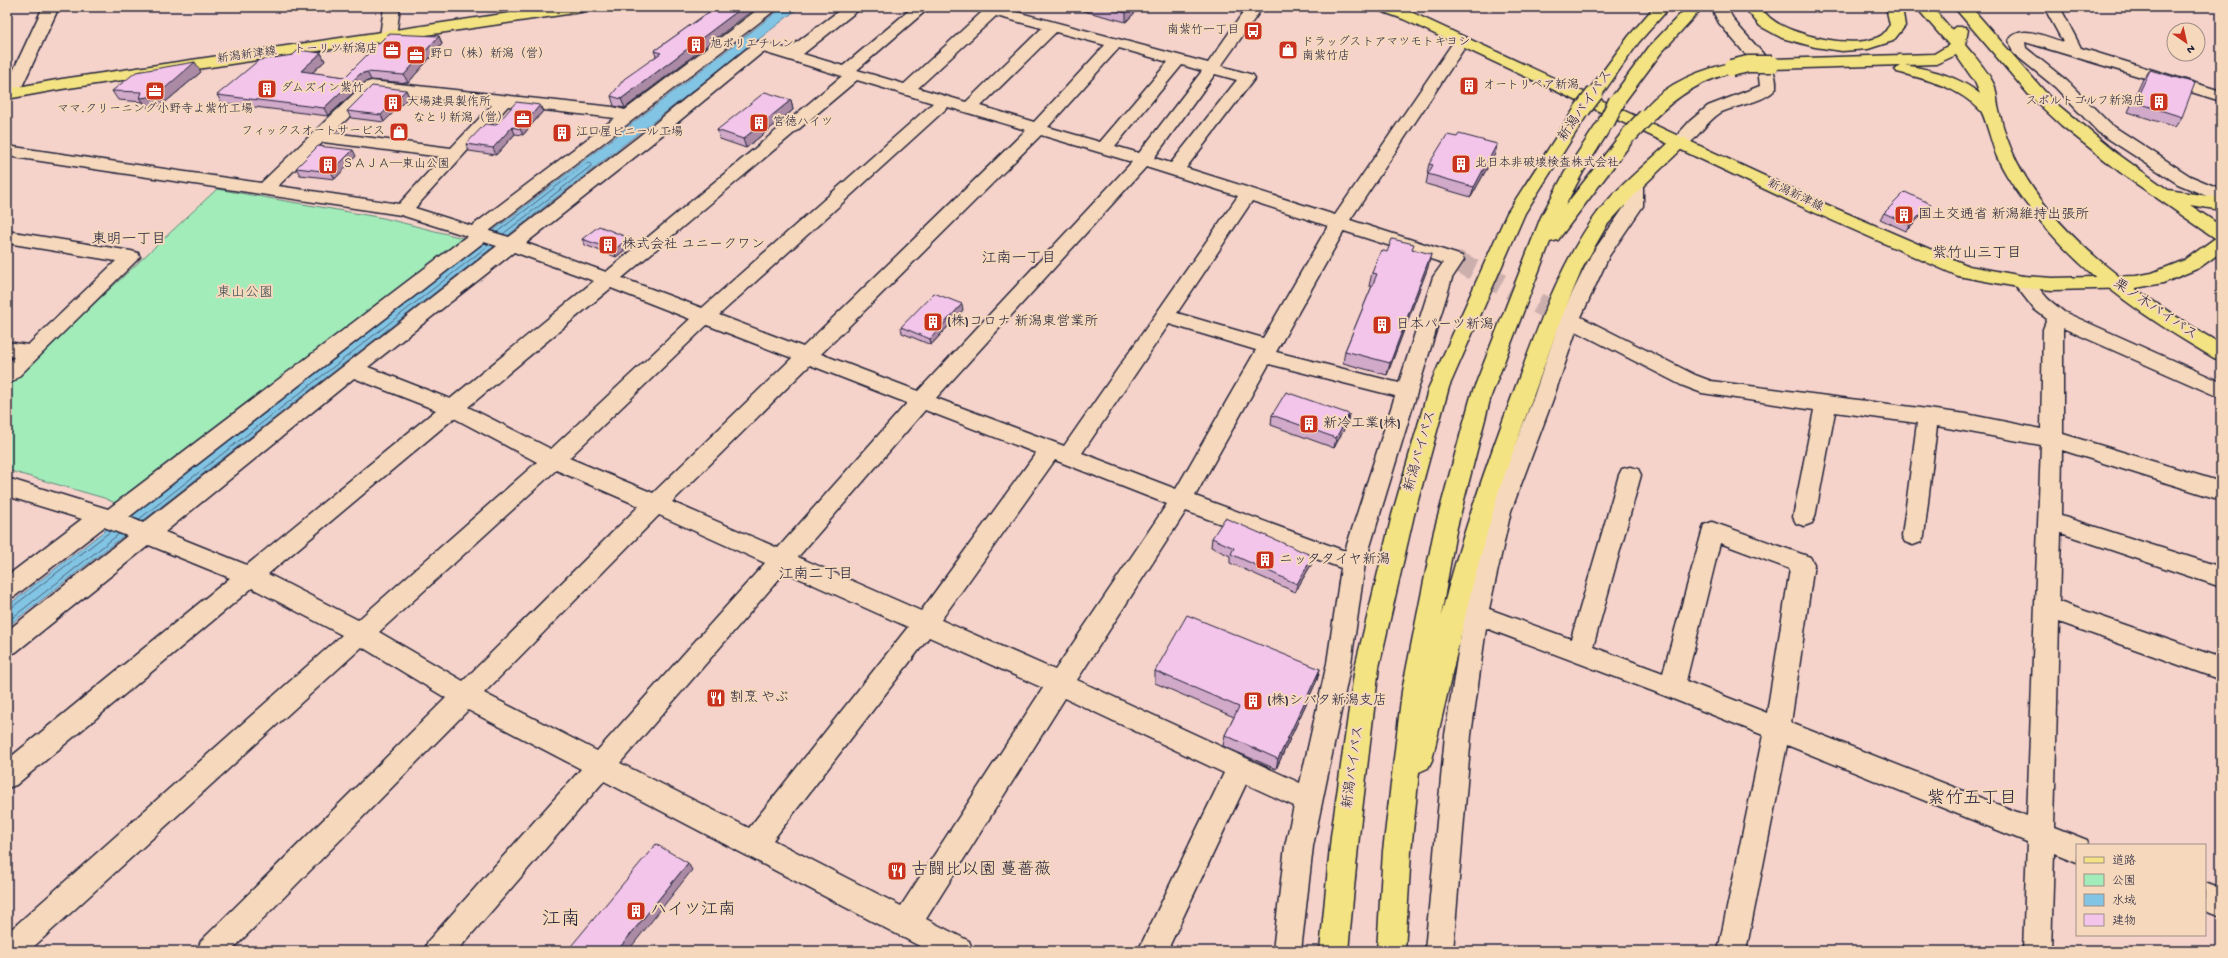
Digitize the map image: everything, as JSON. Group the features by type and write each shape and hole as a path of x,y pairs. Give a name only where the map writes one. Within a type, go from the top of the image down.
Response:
{"main road":[{"name":"新潟新津線","path":"9,94 62,84 582,7"},
{"name":"新潟新津線","path":"1384,7 1408,16 1680,142 1816,207 1965,272 2023,282 2053,284 2113,283 2156,279 2192,264 2221,243"},
{"path":"1634,38 1652,7"},
{"name":"新潟バイパス","path":"1334,951 1345,836 1367,667 1403,515 1439,387 1516,213 1588,102 1634,38 1662,7"},
{"name":"新潟バイパス","path":"1391,951 1397,851 1414,691 1446,531 1481,396 1550,217 1574,172 1606,122 1617,101 1655,50 1682,19 1695,7"},
{"path":"1752,7 1761,19 1790,36 1821,44 1848,47 1880,42 1891,37 1896,30 1898,21 1894,7"},
{"name":"栗ノ木バイパス","path":"1924,7 1958,44 1986,86 1990,111 1999,141 2012,169 2030,196 2069,242 2113,283 2144,306 2221,353"},
{"path":"1535,256 1630,134 1661,101 1687,82 1711,72 1748,64 1842,63 1936,59 1953,51 1958,44 1961,33 1956,19 1947,7"},
{"path":"1965,9 2014,68 2046,102 2093,144 2158,193 2221,234"},
{"path":"1842,63 1897,68 1935,75 1962,86 1990,111"},
{"path":"1397,851 1459,591 1487,493 1551,319 1574,267 1600,222 1634,185 1680,142"},
{"path":"2158,193 2205,203 2221,204"}],"street":[{"path":"9,94 51,7"},
{"path":"388,36 392,7"},
{"path":"7,589 106,517 478,234 628,116 771,7"},
{"path":"791,55 854,7"},
{"path":"7,776 609,279 849,73 922,7"},
{"path":"438,951 922,400 1143,160 1212,68 1255,7"},
{"path":"1680,142 1713,110 1757,95 1768,88 1769,79 1766,68 1724,20 1719,7"},
{"path":"2052,7 2075,51"},
{"path":"908,90 987,9 1247,78 1176,170"},
{"path":"970,108 1054,26"},
{"path":"2221,96 2030,37 2022,37 2017,40 2019,50 2062,84 2104,128 2184,180 2221,196"},
{"path":"907,923 1060,684 1181,500 1339,223 1460,41"},
{"path":"211,951 656,504 1038,128 1116,43"},
{"path":"7,645 148,535 352,369 644,141 760,46 1176,170 1455,260 1443,277 1353,563 1339,662 1299,846 1287,951"},
{"path":"1104,148 1178,60"},
{"path":"266,188 371,86 613,112 628,116"},
{"path":"403,210 504,101"},
{"path":"8,951 553,460 706,315 945,101"},
{"path":"319,136 455,154"},
{"path":"7,151 266,188 403,210 539,253 706,315 1059,454 1353,563"},
{"path":"1439,951 1458,735 1476,614 1500,511 1543,399 1567,318 1600,255 1634,206 1634,185"},
{"path":"753,844 1059,454 1165,316 1249,193"},
{"path":"7,237 131,257 7,376"},
{"path":"2023,282 2041,304 2057,317 2221,391"},
{"path":"1165,316 1266,351 1407,392"},
{"path":"2037,951 2039,834 2050,521 2053,329 2057,317"},
{"path":"1567,318 1688,380 1709,388 1966,422 2052,439 2221,490"},
{"path":"7,349 31,352"},
{"path":"352,369 452,408 553,460 656,504 1060,684 1309,800"},
{"path":"1804,517 1826,403"},
{"path":"1913,536 1928,417"},
{"path":"1579,652 1630,475"},
{"path":"7,487 106,517 250,576 360,633 465,696 959,951"},
{"path":"2050,521 2221,576"},
{"path":"1672,687 1712,531 1802,564 1777,729 1732,951"},
{"path":"2047,608 2221,669"},
{"path":"1476,614 1672,687 2076,849"},
{"path":"1152,951 1240,768"},
{"path":"2206,897 2221,903"}],"green space":[{"name":"東山公園","path":"217,189 383,218 471,240 122,506 104,498 7,470 7,385"}],"water":[{"path":"783,7 800,7 7,627 7,606"}],"building":[{"path":"716,7 743,7 621,99 611,96 624,79 661,53 654,51"},
{"path":"1102,7 1131,7 1126,13"},
{"path":"388,34 439,36 404,75 367,72 360,74 324,108 217,95 259,60 293,55 298,50 321,53 301,71 345,77"},
{"path":"195,62 156,96 140,98 142,92 112,91 136,72"},
{"name":"スポルトゴルフ新潟店","path":"2150,70 2195,83 2182,117 2135,102"},
{"path":"372,86 406,90 381,115 347,111"},
{"path":"765,92 791,100 743,139 717,130"},
{"path":"516,102 540,105 520,129 512,127 493,148 466,144 485,124 496,125"},
{"name":"北日本非破壊検査株式会社","path":"1459,134 1497,144 1474,187 1428,174 1433,165 1429,164 1447,135 1457,137"},
{"path":"318,146 353,150 331,172 296,168"},
{"name":"国土交通省 新潟維持出張所","path":"1905,192 1931,204 1910,225 1884,213"},
{"path":"599,226 629,238 614,250 582,239"},
{"name":"日本パーツ新潟","path":"1392,239 1414,244 1412,249 1431,254 1390,363 1345,351 1377,274 1372,273 1381,250 1387,252"},
{"name":"(株)コロナ 新潟東営業所","path":"934,293 962,304 930,339 901,327"},
{"name":"新冷工業(株)","path":"1286,392 1349,414 1336,438 1272,415"},
{"name":"ニッタタイヤ新潟","path":"1225,518 1313,556 1297,584 1231,554 1234,548 1212,538"},
{"name":"(株)シバタ新潟支店","path":"1187,615 1320,669 1278,759 1225,735 1239,707 1155,671"},
{"name":"ハイツ江南","path":"656,844 688,863 617,951 567,951"}],"tunnel":[{"path":"1455,260 1564,317"}],"place":[{"name":"南紫竹一丁目","path":"1253,31"},
{"name":"旭ポリエチレン","path":"696,45"},
{"name":"トーリツ新潟店","path":"392,50"},
{"name":"ドラッグストアマツモトキヨシ 南紫竹店","path":"1288,50"},
{"name":"野口（株）新潟（営）","path":"416,55"},
{"name":"オートリペア新潟","path":"1469,86"},
{"name":"ダムズイン紫竹","path":"267,89"},
{"name":"ママ.クリーニング小野寺よ紫竹工場","path":"155,91"},
{"name":"スポルトゴルフ新潟店","path":"2159,102"},
{"name":"大場建具製作所","path":"393,103"},
{"name":"なとり新潟（営）","path":"523,119"},
{"name":"宮徳ハイツ","path":"759,123"},
{"name":"フィックスオートサービス","path":"399,132"},
{"name":"江口屋ビニール工場","path":"562,133"},
{"name":"北日本非破壊検査株式会社","path":"1461,164"},
{"name":"ＳＡＪＡ―東山公園","path":"328,165"},
{"name":"国土交通省 新潟維持出張所","path":"1904,215"},
{"name":"株式会社 ユニークワン","path":"608,245"},
{"name":"(株)コロナ 新潟東営業所","path":"933,322"},
{"name":"日本パーツ新潟","path":"1382,325"},
{"name":"新冷工業(株)","path":"1309,424"},
{"name":"ニッタタイヤ新潟","path":"1265,560"},
{"name":"割烹 やぶ","path":"716,698"},
{"name":"(株)シバタ新潟支店","path":"1253,701"},
{"name":"古闘比以園 蔓薔薇","path":"897,871"},
{"name":"ハイツ江南","path":"636,911"}],"district":[{"name":"東明一丁目","path":"129,240"},
{"name":"紫竹山三丁目","path":"1977,254"},
{"name":"江南一丁目","path":"1019,259"},
{"name":"江南二丁目","path":"816,575"},
{"name":"紫竹五丁目","path":"1972,799"},
{"name":"江南","path":"561,920"}]}
